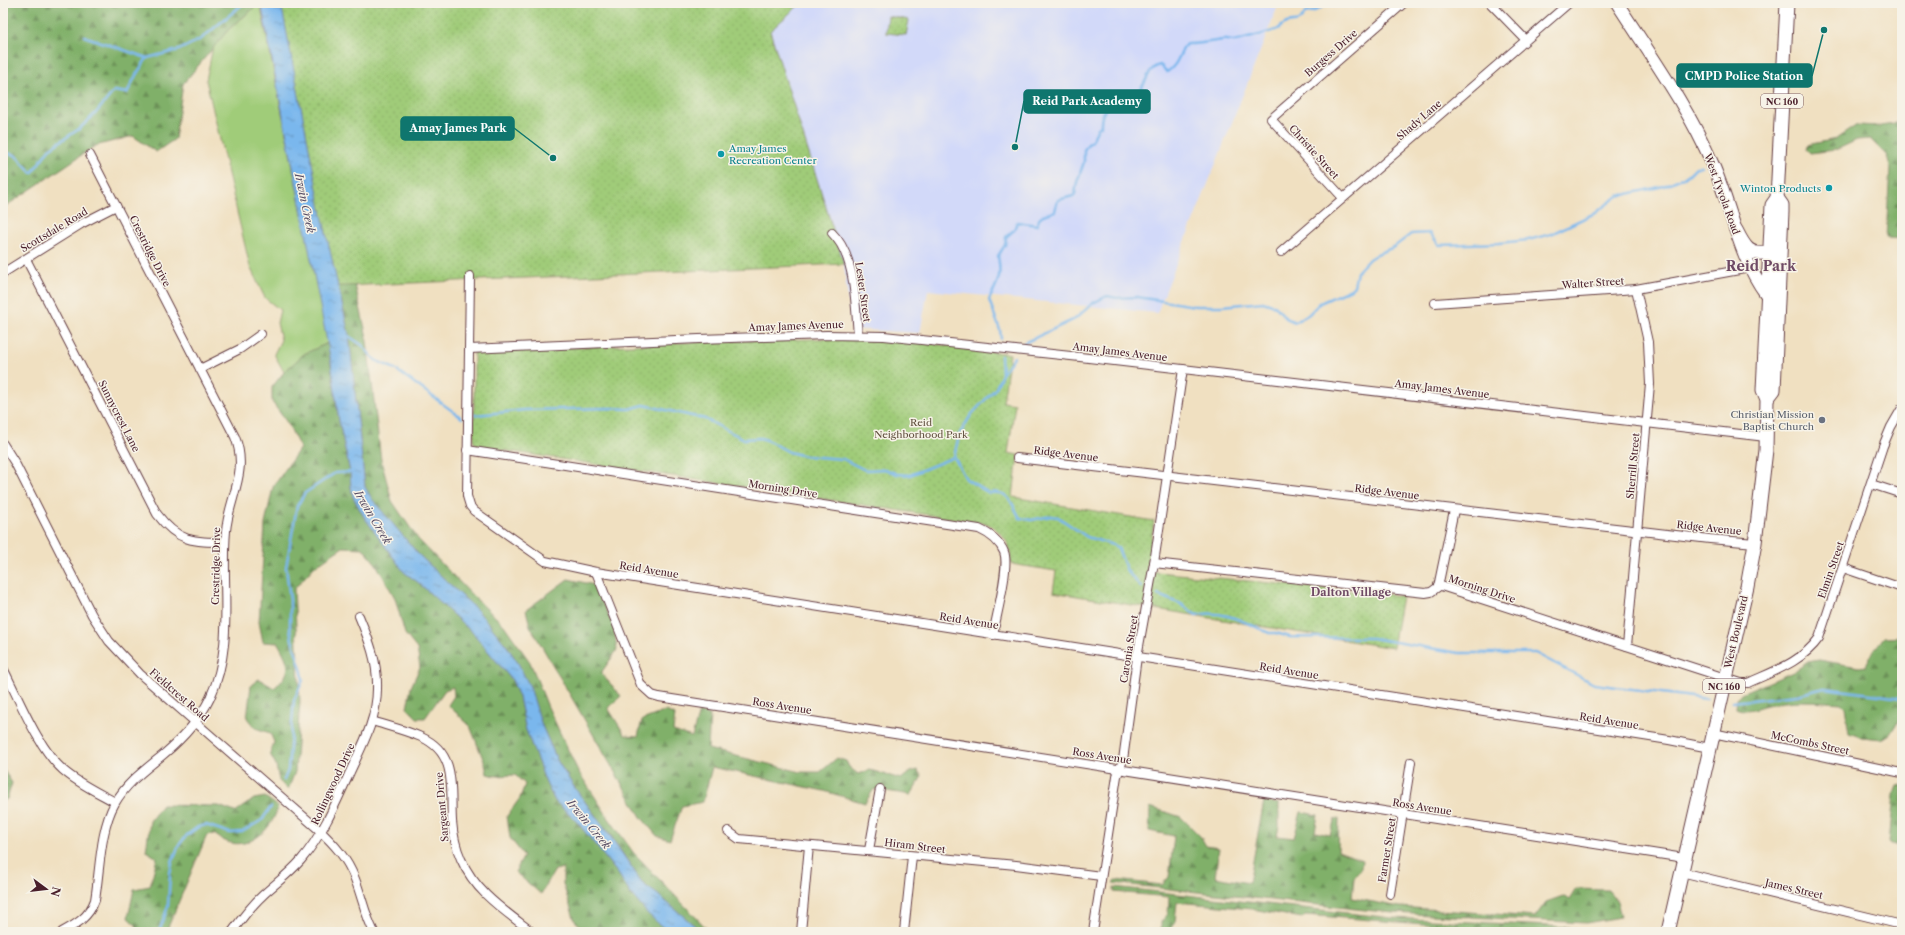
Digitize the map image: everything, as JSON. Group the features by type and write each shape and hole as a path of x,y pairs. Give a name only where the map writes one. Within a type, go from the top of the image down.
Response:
{"main road":[{"name":"West Boulevard","path":"1773,296 1769,252 1772,205 1777,198 1787,3"},
{"name":"West Boulevard","path":"1668,932 1755,543 1762,489 1766,437 1767,399 1763,390 1782,205 1777,198"},
{"path":"1736,230 1748,249 1758,254 1769,252"}],"street":[{"name":"Burgess Drive","path":"1271,119 1404,3"},
{"path":"1490,3 1526,40"},
{"name":"Shady Lane","path":"1281,252 1569,3"},
{"name":"West Tyvola Road","path":"1616,3 1690,117 1714,166 1750,268 1773,296"},
{"name":"Christie Street","path":"1271,119 1343,198"},
{"name":"Crestridge Drive","path":"62,932 79,923 93,908 105,828 115,802 133,778 180,741 196,722 215,685 224,656 225,644 225,542 230,509 240,476 240,454 235,437 90,155"},
{"name":"Scottsdale Road","path":"3,273 81,224 116,206"},
{"name":"Lester Street","path":"832,233 841,243 848,256 858,335"},
{"name":"Sunnycrest Lane","path":"26,259 157,514 172,530 187,539 198,542 225,542"},
{"name":"Walter Street","path":"1435,303 1636,290 1750,268"},
{"name":"Reid Avenue","path":"470,276 467,496 470,506 474,511 544,561 596,572 1669,740 1710,748"},
{"name":"Sherrill Street","path":"1627,646 1647,424 1650,357 1636,290"},
{"path":"200,369 240,349 261,334"},
{"name":"Amay James Avenue","path":"469,349 698,339 858,335 925,340 1766,437"},
{"name":"Caronia Street","path":"1093,932 1117,776 1123,760 1137,657 1154,563 1183,369"},
{"name":"Elmin Street","path":"1726,678 1741,683 1748,683 1796,661 1805,655 1812,647 1821,633 1886,440 1902,408"},
{"name":"Fieldcrest Road","path":"3,444 15,463 92,615 109,641 140,674 336,846 348,864 374,932"},
{"name":"Morning Drive","path":"467,450 979,529 991,535 1000,543 1005,557 1005,568 993,635"},
{"name":"Ridge Avenue","path":"1017,458 1167,477 1755,543"},
{"path":"1870,484 1902,494"},
{"path":"1438,585 1454,510"},
{"name":"Morning Drive","path":"1154,563 1417,593 1431,592 1438,585 1726,678"},
{"path":"1843,568 1902,588"},
{"name":"Ross Avenue","path":"596,572 641,686 652,695 1684,858"},
{"name":"Rollingwood Drive","path":"232,932 249,909 300,861 321,832 372,721 377,696 376,671 371,646 359,616"},
{"path":"3,668 52,759 74,779 115,802"},
{"name":"Sargeant Drive","path":"372,721 421,737 430,742 441,752 446,760 452,780 452,822 455,843 467,872 488,898 532,932"},
{"name":"McCombs Street","path":"1713,733 1902,773"},
{"name":"Farmer Street","path":"1390,894 1411,762"},
{"path":"869,850 880,789"},
{"name":"Hiram Street","path":"728,832 739,839 1016,865 1101,876"},
{"path":"801,932 810,846"},
{"path":"904,932 912,856"},
{"name":"James Street","path":"1681,872 1902,925"}],"shaded area":[{"path":"801,3 1279,3 1157,313 928,290 920,333 851,329 844,264 770,31"}],"green space":[{"path":"3,3 260,3 229,29 183,84 175,139 156,152 133,136 95,146 3,208"},
{"path":"260,3 328,343 304,354 284,372 274,354 281,340 277,323 280,310 265,298 250,267 206,80 213,47 229,29"},
{"path":"271,3 801,3 770,31 844,264 321,287"},
{"path":"888,16 909,20 906,35 886,33"},
{"path":"1902,118 1902,239 1886,238 1890,166 1887,156 1870,139 1857,140 1836,150 1810,153 1806,149 1807,145 1836,139 1857,125 1880,126 1894,124"},
{"path":"322,215 348,254 366,333 381,460 392,501 418,539 473,596 504,625 530,662 548,707 578,771 608,817 633,852 710,932 702,932 643,884 558,762 542,726 518,663 506,645 478,611 418,554 372,499 365,487 349,335"},
{"name":"Reid Neighborhood Park","path":"849,338 919,342 1010,354 1003,402 1015,404 1008,453 1018,455 1013,497 1154,521 1147,571 1402,596 1393,648 1053,592 1056,571 1011,564 1010,551 1006,540 999,532 988,524 482,447 474,443 474,352 700,342"},
{"path":"328,343 339,421 350,472 353,497 364,517 404,572 419,583 474,634 512,680 519,697 526,730 546,783 555,801 578,823 619,875 630,893 668,932 587,932 575,921 563,884 563,868 555,870 541,894 515,872 524,856 510,838 507,816 520,798 525,784 515,775 496,776 487,774 485,764 470,726 448,705 454,696 453,687 445,690 425,718 417,718 407,708 411,687 420,667 417,649 405,634 395,598 376,564 363,548 343,547 315,566 294,589 300,701 295,772 288,790 279,781 276,765 270,754 274,742 270,733 255,728 247,718 251,685 259,679 274,688 285,677 288,667 285,656 278,643 263,642 259,622 265,524 273,487 300,448 288,424 272,402 272,387 284,372 304,354"},
{"path":"568,579 595,585 614,628 617,650 601,673 621,696 608,708 625,735 638,736 642,720 666,711 675,715 673,731 692,737 699,712 710,715 708,749 801,772 820,772 837,758 846,761 849,767 858,774 870,770 901,779 910,772 917,770 922,776 911,795 874,789 865,803 824,791 712,767 703,802 682,806 670,840 657,836 641,817 530,626 526,610"},
{"path":"1902,636 1902,715 1890,734 1882,739 1860,737 1849,733 1845,707 1841,703 1792,701 1750,710 1736,708 1737,699 1741,694 1793,672 1808,662 1819,660 1859,667 1866,666 1874,650 1884,637"},
{"path":"3,769 12,783 7,799 3,801"},
{"path":"1902,785 1902,847 1889,843 1894,794 1897,786"},
{"path":"265,797 278,806 276,814 266,830 251,841 234,844 225,841 214,834 207,835 166,932 134,932 137,926 128,918 134,889 150,886 157,858 146,851 150,821 162,805 219,806 235,812 254,799"},
{"path":"1264,801 1279,804 1279,826 1277,836 1294,838 1301,812 1318,815 1315,832 1330,835 1335,819 1339,819 1338,851 1362,860 1361,868 1354,878 1352,898 1400,907 1535,917 1546,902 1563,896 1569,900 1576,889 1608,890 1617,901 1621,917 1586,923 1393,913 1113,883 1116,880 1162,885 1169,877 1174,836 1149,831 1150,807 1181,817 1201,837 1206,846 1219,848 1215,877 1249,883"},
{"path":"1114,887 1392,918 1568,927 1578,930 1578,932 1452,932 1450,926 1305,915 1302,918 1252,909 1177,902 1175,922 1170,932 1161,932 1161,922 1168,914 1169,897 1114,892"}],"water":[{"name":"Irwin Creek","path":"261,3 281,3 322,215 349,335 365,487 372,499 418,554 478,611 506,645 518,663 530,687 542,726 558,762 643,884 702,932 668,932 647,913 630,893 619,875 578,823 555,801 546,783 526,730 519,697 512,680 474,634 419,583 404,572 364,517 353,497 350,472 339,421 331,362"}],"waterway":[{"path":"84,36 147,58 179,50 201,39 244,3"},
{"path":"1001,339 1000,330 989,300 998,279 1000,269 998,256 1005,245 1006,237 1014,230 1017,222 1037,225 1040,217 1055,211 1058,200 1073,196 1075,194 1077,182 1084,162 1084,150 1092,141 1098,128 1101,126 1103,113 1111,101 1120,97 1129,97 1134,91 1139,90 1152,69 1160,65 1167,72 1171,69 1176,63 1186,44 1224,40 1234,41 1264,34 1278,29 1286,23 1297,22 1305,13 1317,10 1326,3"},
{"path":"3,152 15,155 32,173 49,149 79,129 95,114 114,91 127,93 147,58"},
{"path":"1024,343 1075,319 1093,303 1107,296 1117,298 1137,297 1195,306 1222,306 1263,302 1275,306 1286,318 1295,322 1308,315 1320,303 1351,289 1354,286 1357,272 1369,259 1394,247 1411,234 1430,233 1439,245 1499,243 1528,240 1551,234 1595,213 1618,196 1664,186 1688,175 1696,167 1702,167"},
{"path":"347,335 362,345 375,360 395,369 462,418"},
{"path":"1001,356 1002,373"},
{"path":"1014,357 1002,374 996,388 971,415 959,435 954,457 966,479 989,493 996,493 1006,496 1012,503 1020,518 1031,520 1051,516 1058,517 1087,537 1118,548 1127,571 1141,587"},
{"path":"475,415 525,410 629,409 644,405 705,419 744,439 760,438 767,440 789,452 805,456 843,459 865,470 885,469 897,474 910,475 954,457"},
{"path":"284,780 288,770 294,700 303,680 290,628 290,600 286,567 297,506 305,493 335,473 353,472"},
{"path":"1158,595 1181,604 1196,615 1224,615 1269,633 1276,633 1290,637 1372,638 1459,653 1535,653 1594,684 1707,699"},
{"path":"1732,702 1797,695 1824,688 1902,698"},
{"path":"159,932 168,906 172,862 179,845 187,835 198,827 206,825 230,833 242,832 262,820 271,807"}],"place":[{"name":"CMPD Police Station","path":"1824,30"},
{"name":"Reid Park Academy","path":"1015,147"},
{"name":"Amay James Recreation Center","path":"721,154"},
{"name":"Amay James Park","path":"553,158"},
{"name":"Winton Products","path":"1829,188"},
{"name":"Christian Mission Baptist Church","path":"1822,420"}],"district":[{"name":"Reid Park","path":"1761,266"},
{"name":"Dalton Village","path":"1351,592"}]}
